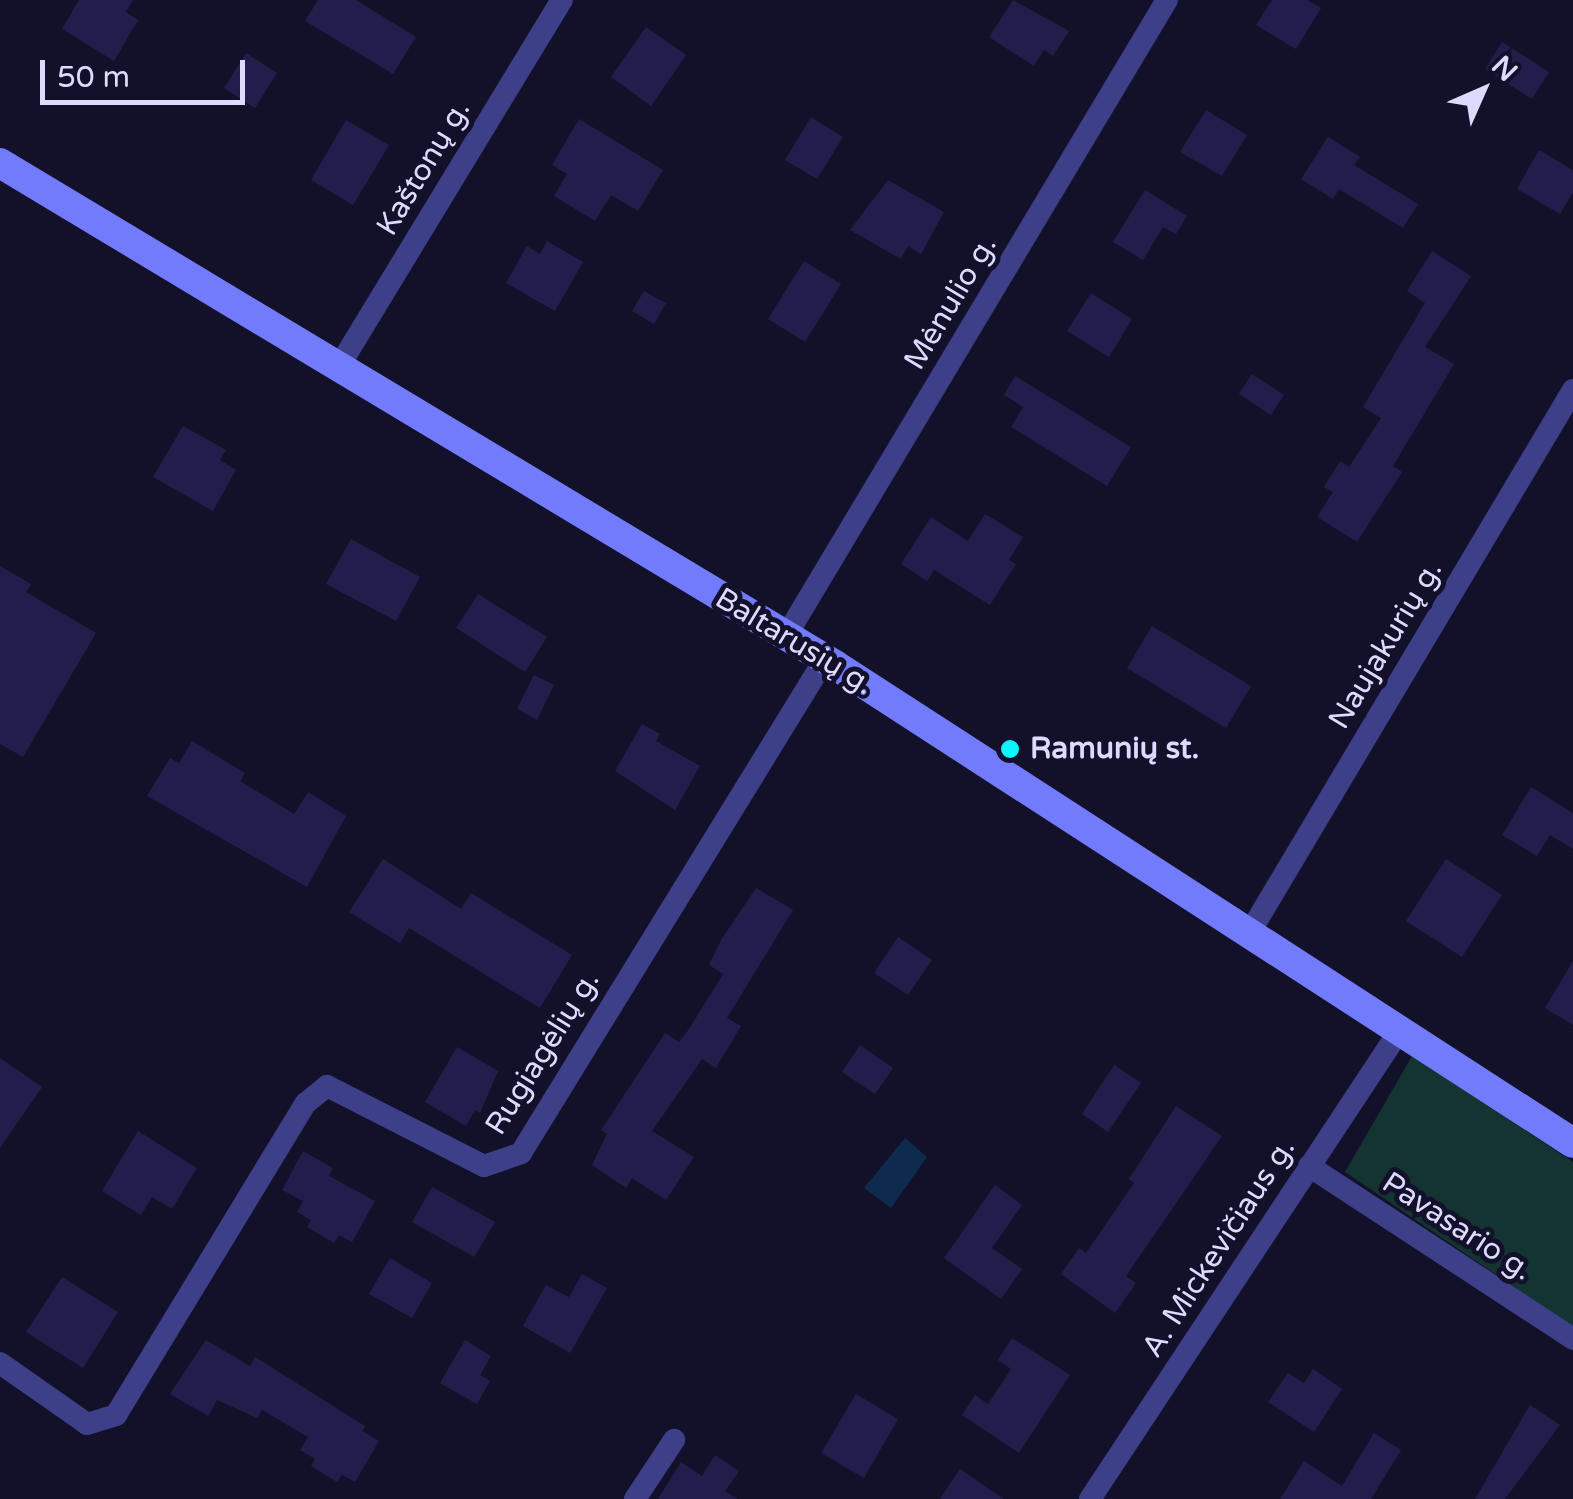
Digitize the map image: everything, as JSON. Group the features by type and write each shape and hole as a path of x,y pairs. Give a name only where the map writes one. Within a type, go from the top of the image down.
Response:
{"main road":[{"name":"Baltarusių g.","path":"0,163 825,659 1573,1144"}],"street":[{"name":"Kaštonų g.","path":"338,368 562,0"},
{"name":"Mėnulio g.","path":"786,636 1167,0"},
{"name":"Naujakurių g.","path":"1250,932 1573,390"},
{"name":"Rugiagėlių g.","path":"0,1362 87,1424 116,1415 306,1103 327,1086 484,1166 521,1154 825,659"},
{"name":"A. Mickevičiaus g.","path":"1090,1499 1400,1030"},
{"name":"Pavasario g.","path":"1309,1166 1573,1339"},
{"path":"635,1499 674,1440"}],"green space":[{"path":"1412,1056 1573,1162 1573,1327 1345,1172"}],"water":[{"path":"905,1138 927,1157 891,1208 864,1188"}],"building":[{"path":"79,0 133,0 126,12 138,20 114,61 62,29"},
{"path":"318,0 356,0 416,37 393,74 305,21"},
{"path":"1013,0 1069,31 1053,56 1044,50 1034,66 989,37"},
{"path":"1272,0 1307,0 1321,8 1296,49 1256,25"},
{"path":"646,27 686,55 651,106 611,77"},
{"path":"1502,42 1549,72 1532,99 1485,69"},
{"path":"246,53 277,73 255,108 224,88"},
{"path":"1206,110 1247,135 1222,176 1180,152"},
{"path":"811,117 843,137 817,179 785,160"},
{"path":"579,119 663,170 638,211 611,195 595,221 554,196 567,174 552,165"},
{"path":"346,120 389,145 353,205 311,180"},
{"path":"1328,137 1360,157 1354,165 1418,204 1403,228 1339,189 1333,199 1301,179"},
{"path":"1539,150 1573,170 1573,192 1560,214 1517,189"},
{"path":"888,180 944,212 921,254 908,246 901,259 850,230"},
{"path":"1145,190 1187,216 1176,234 1163,227 1143,260 1113,242"},
{"path":"547,241 583,262 555,311 506,283 527,246 540,254"},
{"path":"1432,251 1471,276 1425,347 1454,364 1393,466 1402,472 1357,542 1317,517 1333,492 1324,487 1340,461 1349,467 1381,418 1363,407 1425,303 1407,291"},
{"path":"804,261 841,284 805,342 768,319"},
{"path":"644,291 666,303 654,324 632,311"},
{"path":"1091,293 1132,319 1109,357 1067,331"},
{"path":"1252,374 1284,395 1271,415 1239,394"},
{"path":"1015,376 1131,447 1107,486 1011,427 1023,407 1004,395"},
{"path":"183,426 226,450 220,460 236,470 213,511 153,477"},
{"path":"985,514 1023,537 1009,560 1016,564 990,605 934,570 927,581 901,564 931,517 968,541"},
{"path":"351,539 420,577 396,621 326,584"},
{"path":"0,566 31,584 26,592 96,633 23,757 0,744"},
{"path":"478,594 547,637 525,672 456,628"},
{"path":"1152,626 1251,686 1226,728 1127,668"},
{"path":"534,675 554,685 537,720 517,709"},
{"path":"642,724 660,734 656,741 700,766 675,810 615,771"},
{"path":"192,741 245,773 240,781 294,814 308,792 346,816 307,887 147,796 170,758 179,763"},
{"path":"1531,787 1573,813 1573,849 1550,835 1537,856 1502,835"},
{"path":"383,859 461,909 471,893 572,955 540,1008 409,928 400,943 349,912"},
{"path":"1446,859 1502,895 1462,957 1406,921"},
{"path":"756,888 793,910 727,1018 741,1026 716,1068 702,1059 652,1131 694,1157 666,1200 632,1178 626,1188 592,1165 607,1134 601,1130 665,1033 679,1042 689,1029 723,974 709,965"},
{"path":"898,937 932,960 908,995 874,973"},
{"path":"1573,961 1573,1025 1545,1008"},
{"path":"860,1045 893,1068 875,1094 842,1072"},
{"path":"457,1047 498,1071 480,1113 475,1110 466,1126 425,1102"},
{"path":"0,1058 42,1087 0,1148"},
{"path":"1114,1065 1141,1083 1108,1132 1082,1114"},
{"path":"1176,1106 1222,1136 1126,1276 1136,1283 1115,1313 1061,1274 1079,1248 1086,1253 1134,1183 1129,1179"},
{"path":"138,1131 197,1168 172,1209 152,1197 141,1215 102,1191"},
{"path":"303,1151 333,1168 329,1176 375,1201 352,1242 339,1235 334,1243 307,1227 311,1220 297,1212 303,1201 282,1190"},
{"path":"995,1185 1022,1205 992,1248 1022,1269 1001,1299 944,1258"},
{"path":"432,1187 495,1222 474,1257 412,1222"},
{"path":"390,1258 432,1283 412,1318 369,1294"},
{"path":"582,1274 607,1288 570,1353 523,1326 546,1285 569,1297"},
{"path":"62,1277 118,1312 83,1368 26,1332"},
{"path":"1012,1338 1070,1375 1019,1453 962,1415 975,1395 988,1404 1011,1369 998,1360"},
{"path":"206,1340 250,1366 255,1357 365,1426 362,1431 379,1441 355,1482 342,1475 337,1482 311,1466 315,1459 300,1450 308,1437 262,1410 257,1418 217,1400 208,1416 170,1394"},
{"path":"465,1340 491,1356 480,1375 490,1381 477,1404 440,1383"},
{"path":"1313,1369 1342,1389 1314,1432 1268,1402 1288,1373 1304,1383"},
{"path":"856,1394 898,1419 864,1478 821,1453"},
{"path":"1530,1405 1560,1425 1505,1499 1475,1499"},
{"path":"1374,1433 1401,1450 1371,1499 1280,1499 1304,1461 1342,1486"},
{"path":"715,1455 739,1471 725,1491 738,1499 658,1499 681,1462 702,1476"},
{"path":"960,1469 1004,1499 940,1499"}],"place":[{"name":"Ramunių st.","path":"1010,749"}]}
